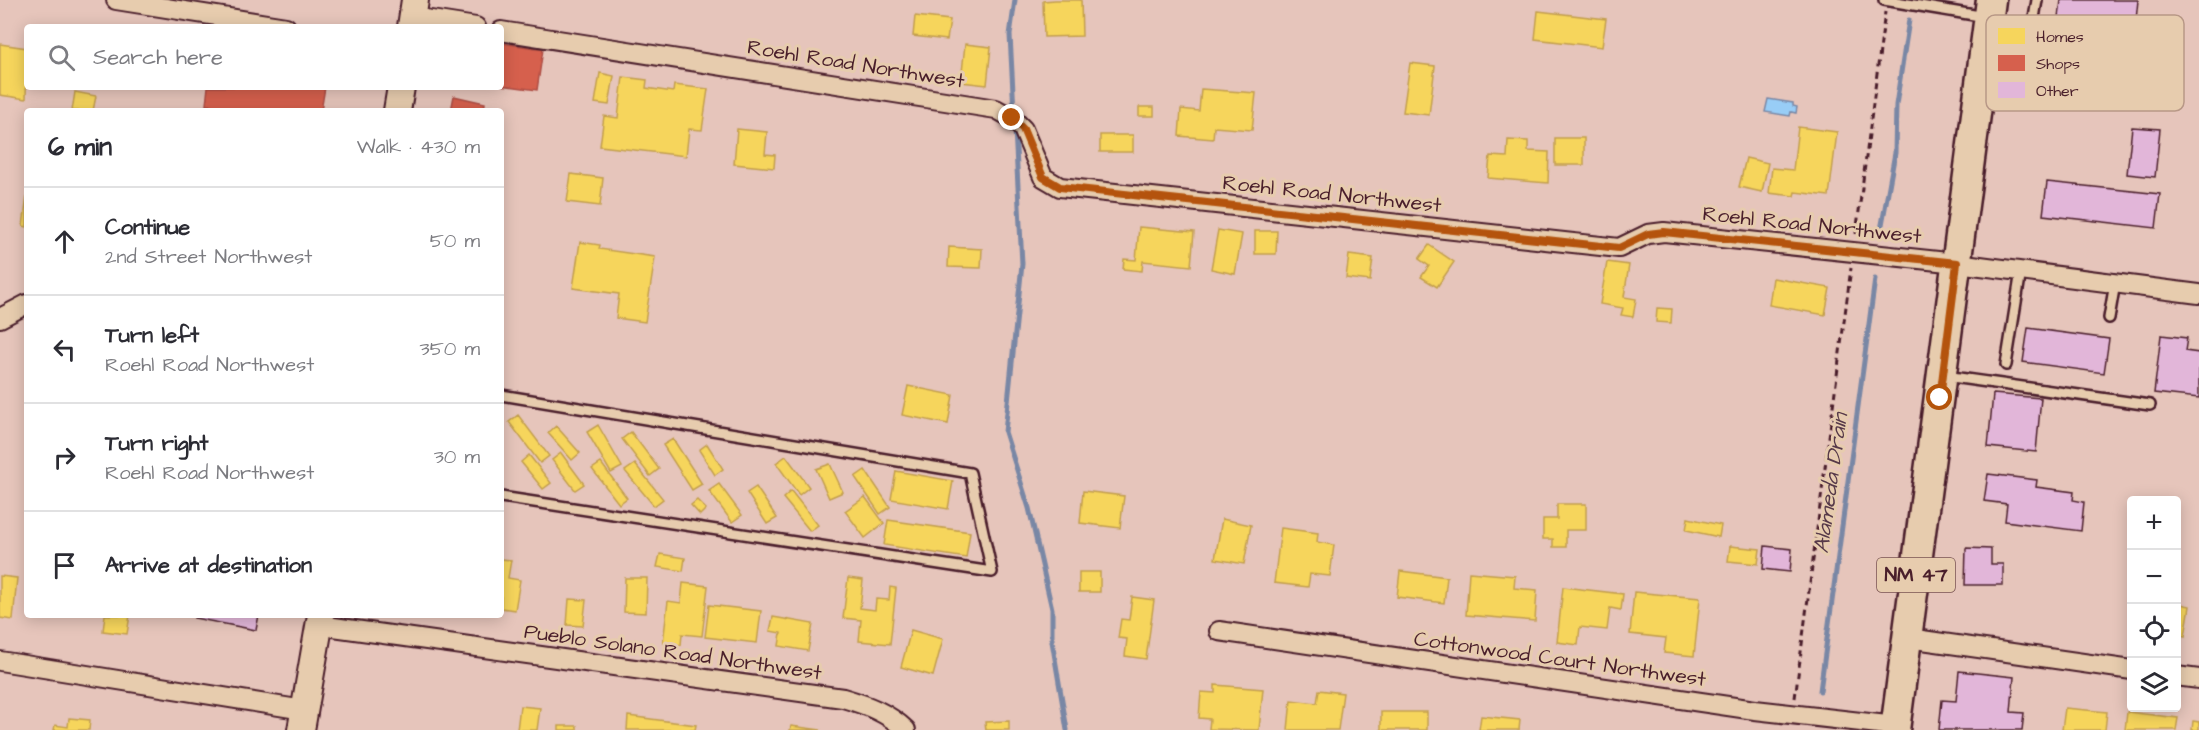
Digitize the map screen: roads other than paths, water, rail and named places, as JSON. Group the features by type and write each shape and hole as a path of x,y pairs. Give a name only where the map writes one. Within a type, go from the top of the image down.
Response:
{"main road":[{"name":"NM 47","path":"1896,728 1986,36"},
{"path":"398,108 401,90"},
{"path":"303,720 320,620"}],"street":[{"path":"116,0 267,24"},
{"path":"413,15 460,24"},
{"name":"Roehl Road Northwest","path":"504,31 996,109 1012,118 1023,129 1043,177 1060,187 1619,248 1648,234 1664,232 1957,263 2199,294"},
{"path":"0,318 24,306"},
{"name":"Pueblo Solano Road Northwest","path":"320,620 843,698 882,712 895,719 906,730"},
{"name":"Cottonwood Court Northwest","path":"1219,631 1743,709 1896,728"},
{"path":"1908,638 2127,669"},
{"path":"0,661 303,720"},
{"path":"2181,677 2199,679"}],"lane":[{"path":"2035,15 2037,0"},
{"path":"1884,4 1990,9"},
{"path":"2007,365 2021,271"},
{"path":"2109,318 2115,283"},
{"path":"1942,376 2150,405"},
{"path":"504,395 970,473 992,572 504,497"}],"water":[{"path":"1768,99 1793,103 1793,106 1797,107 1796,113 1791,112 1790,116 1765,112"}],"waterway":[{"path":"1014,111 1010,35 1015,0"},
{"name":"Alameda Drain","path":"1881,230 1895,153 1896,105 1909,20"},
{"path":"1015,129 1022,264 1005,432 1029,508 1052,609 1052,641 1067,730"},
{"name":"Alameda Drain","path":"1820,691 1875,279"}]}
